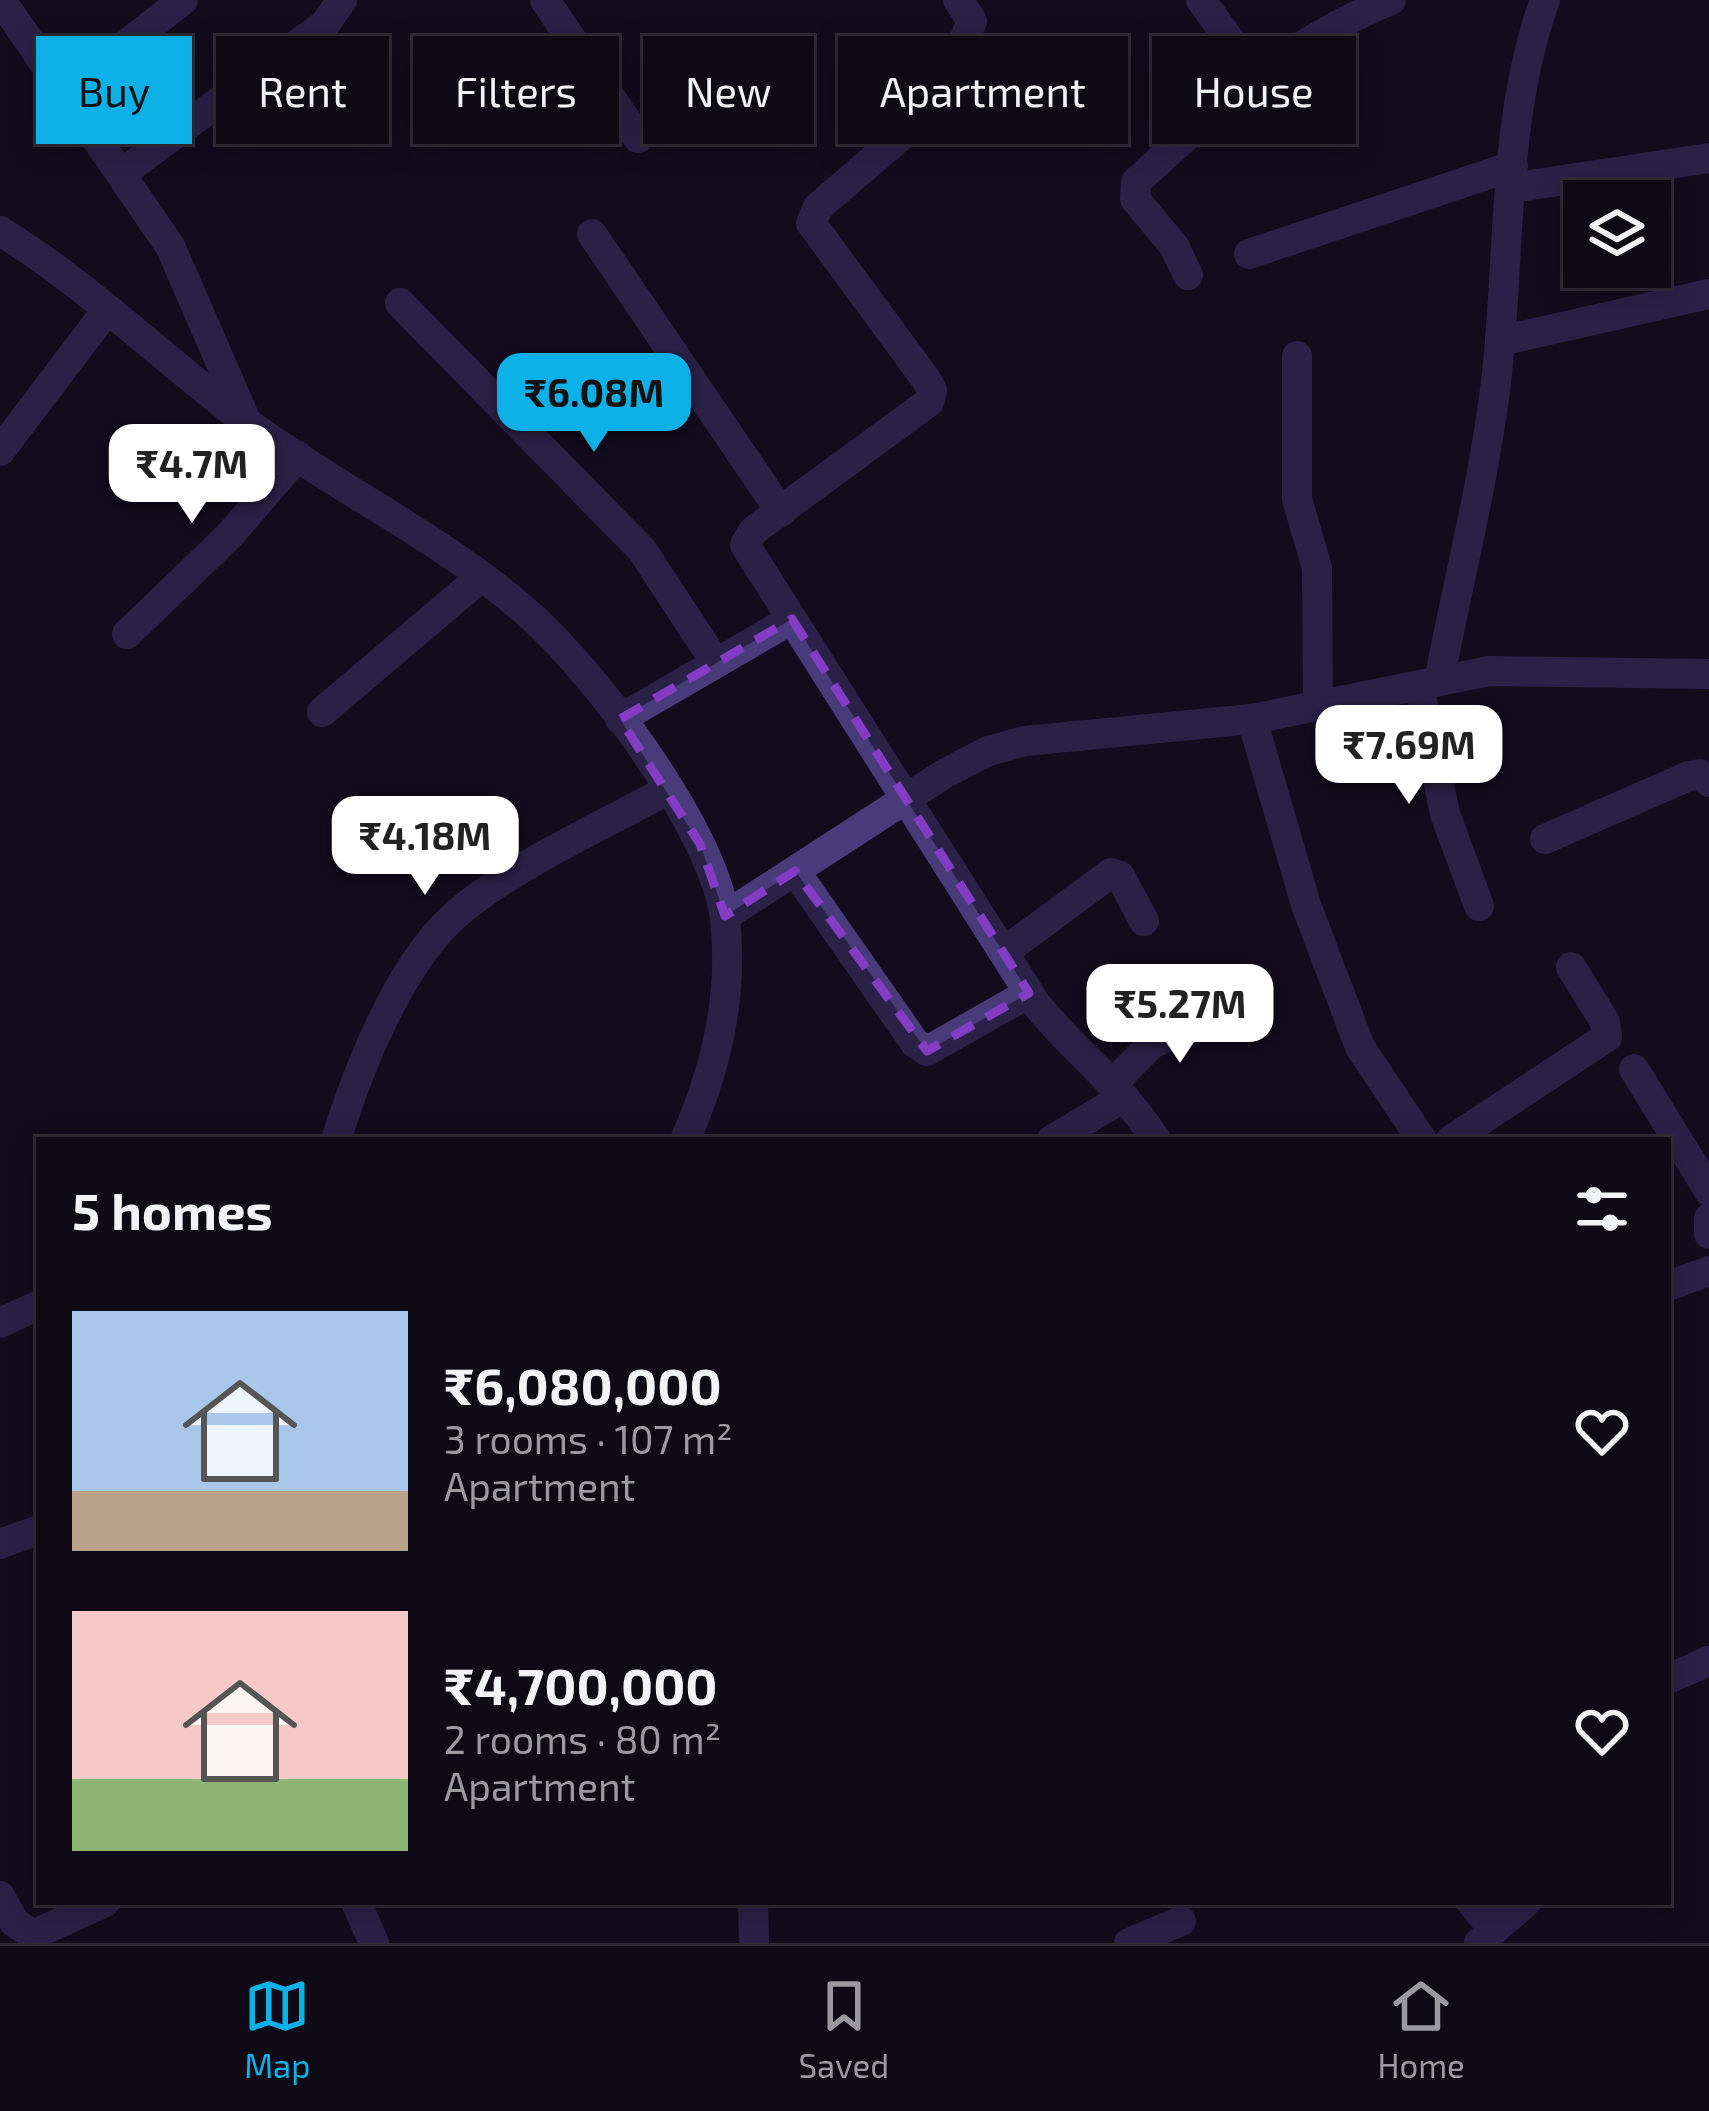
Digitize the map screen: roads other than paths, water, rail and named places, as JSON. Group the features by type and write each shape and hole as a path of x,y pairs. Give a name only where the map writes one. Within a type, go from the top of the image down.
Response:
{"street":[{"path":"137,36 183,0"},
{"path":"122,173 326,24 342,0"},
{"path":"545,0 638,138"},
{"path":"958,0 972,21 959,52 958,87 818,207 811,223 926,378 932,390 929,402 747,536 745,545 1029,993 1070,1046 1118,1090 1154,1137"},
{"path":"1201,0 1227,36"},
{"path":"1314,36 1391,0"},
{"path":"1479,906 1445,814 1429,683 1500,341 1525,55 1545,0"},
{"path":"14,5 36,42"},
{"path":"102,144 170,246 247,422"},
{"path":"1178,144 1132,187 1188,275"},
{"path":"1249,254 1512,177 1709,158"},
{"path":"0,232 247,422 522,608 578,661 700,844 724,916 721,1040 686,1137"},
{"path":"592,234 781,512"},
{"path":"1500,341 1709,294"},
{"path":"400,303 642,550 716,663"},
{"path":"0,451 107,310"},
{"path":"1297,356 1297,499 1317,568 1318,706"},
{"path":"127,634 229,536 298,456"},
{"path":"322,712 480,578"},
{"path":"620,719 792,619"},
{"path":"724,916 988,751 1025,741 1252,719 1490,671 1709,674"},
{"path":"1252,719 1306,904 1360,1047 1420,1137"},
{"path":"1545,839 1689,776 1700,773 1709,782"},
{"path":"337,1137 359,1070 443,927 479,897 667,790"},
{"path":"795,871 915,1043 927,1051 1029,993"},
{"path":"1004,952 1111,873 1120,876 1144,921"},
{"path":"1455,1137 1607,1036 1605,1022 1571,967"},
{"path":"1056,1137 1118,1090 1153,1043 1224,1014"},
{"path":"1634,1069 1709,1191"},
{"path":"1709,1218 1709,1234"},
{"path":"1671,1285 1709,1271"},
{"path":"0,1323 36,1306"},
{"path":"0,1544 36,1531"},
{"path":"1671,1678 1709,1661"},
{"path":"0,1896 14,1922 32,1935 98,1905"},
{"path":"357,1905 374,1943"},
{"path":"753,1905 754,1943"},
{"path":"1472,1905 1486,1937 1523,1905"},
{"path":"1130,1943 1181,1921"}]}
